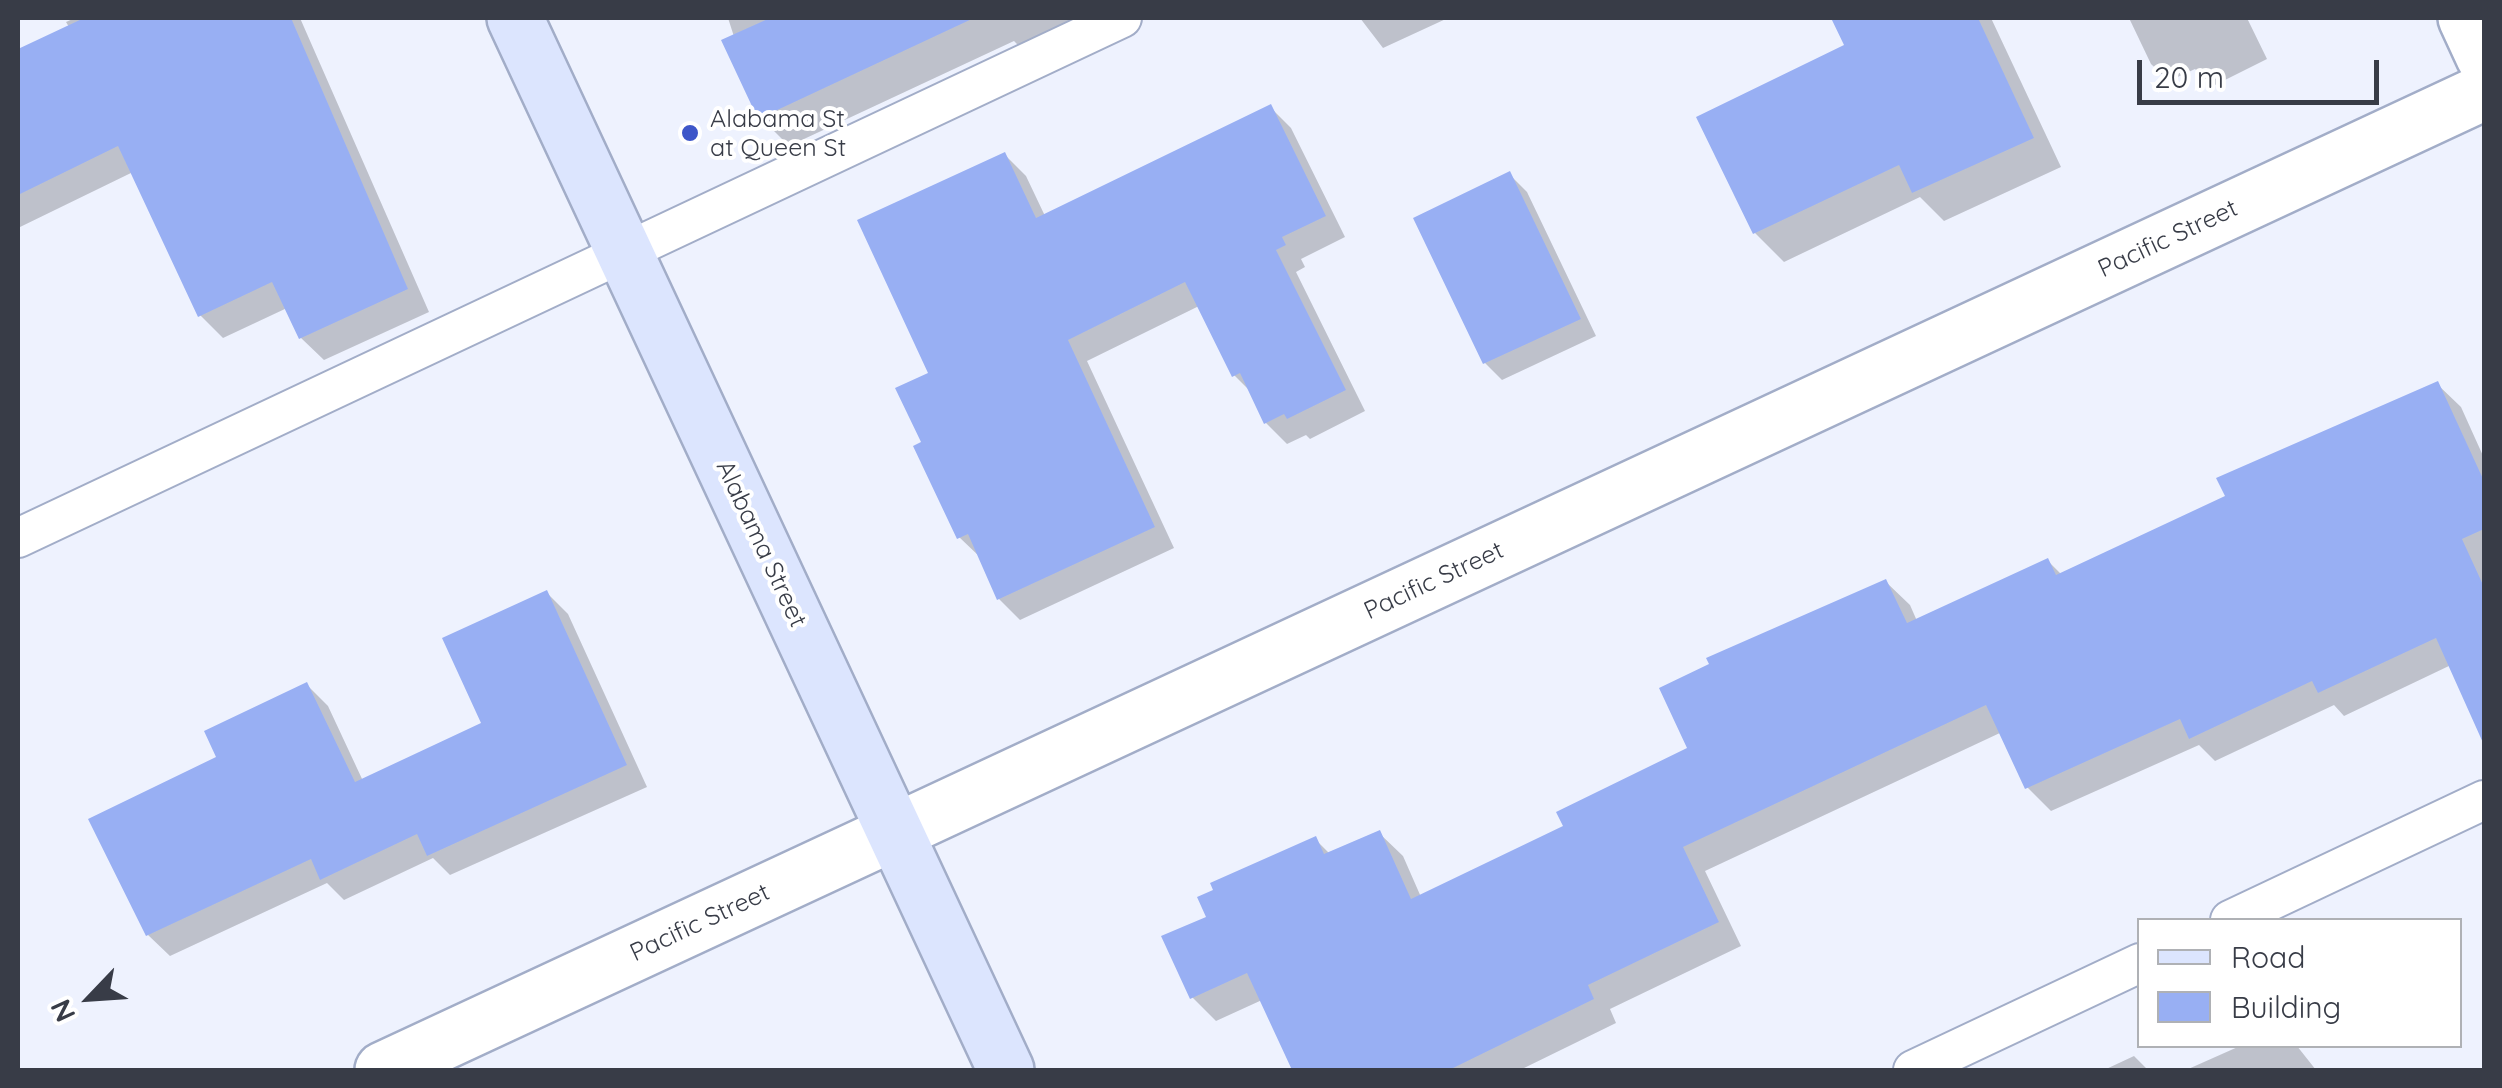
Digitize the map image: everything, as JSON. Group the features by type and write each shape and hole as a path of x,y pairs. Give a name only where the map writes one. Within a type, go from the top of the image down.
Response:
{"main road":[{"name":"Alabama Street","path":"516,18 1006,1070"}],"street":[{"path":"2466,18 2484,57"},
{"name":"Pacific Street","path":"384,1070 2484,92"}],"lane":[{"path":"18,538 1122,18"},
{"path":"2234,918 2484,800"},
{"path":"1913,1070 2137,964"}],"building":[{"path":"84,18 291,18 408,289 299,339 272,282 198,317 118,146 18,195 18,49"},
{"path":"770,18 974,18 758,119 721,40"},
{"path":"1831,18 1978,18 2034,138 1912,193 1899,165 1753,234 1696,117 1844,45"},
{"path":"1271,104 1326,216 1282,237 1286,245 1276,250 1346,390 1287,419 1284,414 1264,424 1240,373 1232,377 1185,282 1068,340 1155,527 997,600 968,534 957,539 913,446 921,442 895,388 928,373 857,220 1005,152 1036,218"},
{"path":"1510,171 1581,319 1483,364 1413,218"},
{"path":"2438,381 2484,481 2484,529 2462,539 2484,587 2484,745 2436,638 2318,693 2312,681 2189,739 2180,719 2025,789 1986,705 1683,847 1719,922 1588,985 1594,999 1449,1070 1292,1070 1247,973 1190,999 1161,936 1206,917 1197,897 1213,890 1210,883 1316,836 1324,854 1380,830 1411,899 1563,826 1556,812 1687,748 1659,688 1709,664 1706,658 1886,579 1907,623 2048,558 2056,575 2225,496 2216,478"},
{"path":"547,590 627,765 427,856 417,834 320,880 311,859 146,936 88,819 216,757 204,731 307,682 355,782 481,723 442,638"}],"place":[{"name":"Alabama St at Queen St","path":"690,133"}]}
